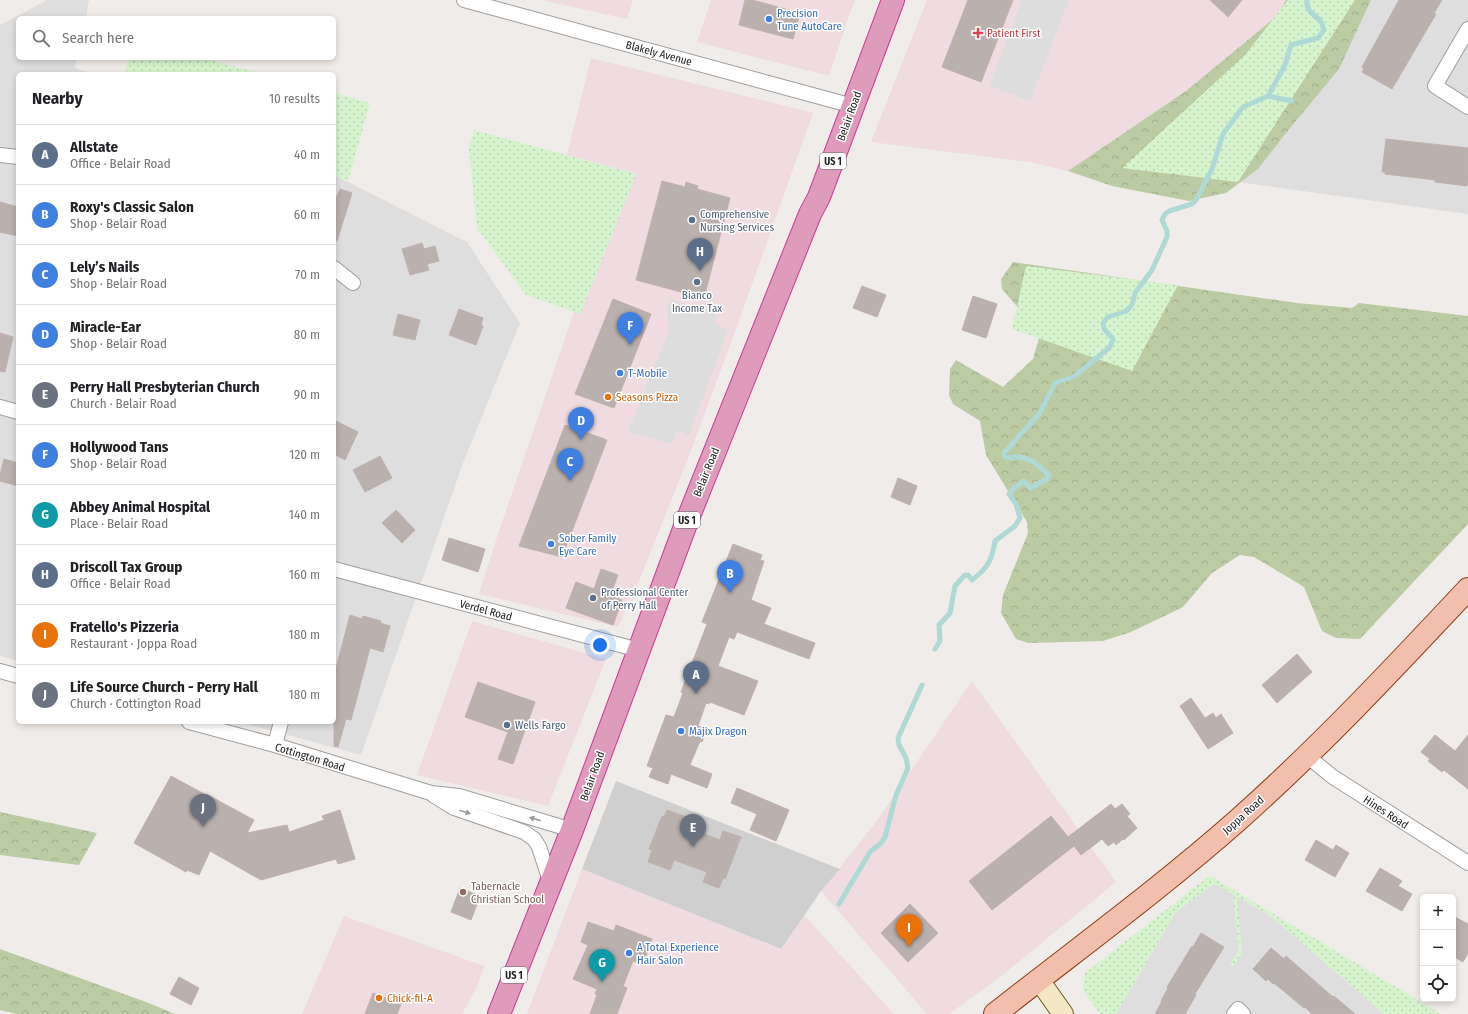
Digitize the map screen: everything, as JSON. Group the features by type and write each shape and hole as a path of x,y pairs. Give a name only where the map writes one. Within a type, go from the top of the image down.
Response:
{"highway":[{"name":"Belair Road","path":"499,1014 572,830 688,519 810,214 819,197 893,0"}],"main road":[{"name":"Joppa Road","path":"995,1014 1211,844 1308,756 1468,589"}],"street":[{"name":"Blakely Avenue","path":"464,0 853,106"},
{"path":"1468,28 1435,86 1468,108"},
{"path":"0,155 16,157"},
{"path":"336,270 352,283"},
{"path":"0,407 16,411"},
{"name":"Verdel Road","path":"336,570 639,650"},
{"path":"0,671 16,675"},
{"name":"Cottington Road","path":"196,724 275,745 431,793 459,796 572,830"},
{"path":"275,745 280,724"},
{"name":"Hines Road","path":"1308,756 1333,777 1468,863"},
{"name":"Cottington Road","path":"431,793 454,808 524,832 534,839 539,848 551,884"},
{"path":"1039,980 1063,1014"},
{"path":"1234,1014 1238,1009 1243,1014"}],"shaded area":[{"path":"47,0 89,0 86,16 17,16"},
{"path":"542,0 633,0 627,19"},
{"path":"711,0 855,0 829,76 697,42"},
{"path":"927,0 1286,0 1278,15 1186,91 1068,171 1030,162 871,142"},
{"path":"1022,0 1069,0 1030,101 989,86"},
{"path":"1355,0 1468,0 1468,214 1238,182"},
{"path":"16,16 16,60 77,60 75,68 88,72 16,72 16,660 0,656 0,25"},
{"path":"591,58 813,113 689,456 641,576 618,627 479,594 574,312 580,314 636,174 567,155"},
{"path":"336,176 467,242 520,323 463,463 361,755 247,724 336,724"},
{"path":"670,299 717,313 715,323 728,330 689,435 677,430 672,444 628,432 669,331 667,309"},
{"path":"472,621 606,659 548,806 417,775"},
{"path":"972,681 1116,882 1000,977 949,1014 927,1014 821,891 876,822"},
{"path":"616,781 840,869 821,891 781,949 582,869"},
{"path":"582,869 780,949 804,915 894,1014 527,1014"},
{"path":"1214,883 1233,894 1239,951 1230,965 1242,953 1236,896 1272,917 1384,1014 1116,1014 1175,913"},
{"path":"344,916 484,966 476,989 462,1014 302,1014"}],"green space":[{"path":"1286,0 1371,0 1339,69 1258,169 1226,193 1189,201 1112,186 1068,171 1186,91 1278,15"},
{"path":"1288,0 1355,0 1238,182 1122,168 1245,55"},
{"path":"128,60 210,60 256,72 126,72"},
{"path":"336,94 370,103 348,181 336,176"},
{"path":"474,130 636,174 580,314 526,295 477,228 469,148"},
{"path":"1013,262 1297,303 1352,308 1359,303 1468,316 1468,524 1360,639 1336,638 1322,631 1304,587 1254,557 1240,555 1212,573 1183,607 1131,632 1103,641 1028,643 1016,639 1001,613 1003,595 1028,533 1027,522 986,455 980,421 953,404 949,395 950,369 956,360 1003,387 1033,359 1039,338 1033,325 1002,289 1001,279"},
{"path":"1026,266 1178,285 1132,371 1012,329"},
{"path":"0,812 97,833 79,865 0,855"},
{"path":"1210,876 1441,1014 1384,1014 1272,917 1237,896 1242,953 1233,967 1230,965 1239,951 1233,894 1214,884 1175,913 1116,1014 1100,1014 1083,990 1085,973"},
{"path":"0,949 175,1014 18,1014 0,1010"}],"building":[{"name":"Precision Tune AutoCare","path":"745,0 752,0 800,13 793,39 739,25"},
{"name":"Patient First","path":"968,0 1013,0 981,82 942,67"},
{"path":"1210,0 1242,0 1228,17"},
{"path":"1399,0 1442,0 1434,13 1436,14 1392,89 1362,72 1364,68 1362,67"},
{"path":"1386,139 1468,148 1467,186 1435,182 1435,180 1385,174 1385,172 1382,172"},
{"path":"662,181 685,187 686,182 698,186 697,189 730,198 704,298 636,280"},
{"path":"340,189 352,193 337,241 336,197"},
{"path":"0,202 16,206 16,236 0,232"},
{"path":"422,243 424,249 435,246 439,261 427,264 429,270 410,275 402,249"},
{"path":"862,286 886,295 877,317 853,308"},
{"path":"973,296 997,304 986,338 962,330"},
{"path":"613,299 651,314 614,408 575,394"},
{"path":"459,309 483,318 481,325 483,326 476,345 449,335"},
{"path":"398,314 420,320 415,340 393,335"},
{"path":"0,333 13,337 5,372 0,371"},
{"path":"336,421 358,432 345,460 336,455"},
{"path":"565,425 607,440 562,557 519,546"},
{"path":"380,456 392,478 365,492 353,470"},
{"path":"4,459 16,462 16,485 0,481"},
{"path":"898,478 917,486 910,505 891,497"},
{"path":"396,510 415,530 402,543 382,523"},
{"path":"449,538 485,549 478,572 442,560"},
{"path":"733,544 762,555 760,560 764,561 751,600 771,608 764,624 815,643 809,659 737,632 734,639 729,637 718,666 758,681 744,715 710,702 709,704 706,703 698,726 707,729 702,742 700,741 690,765 712,774 707,788 671,774 668,784 649,777 653,768 647,766 666,715 674,717 683,693 681,692 707,624 702,622"},
{"name":"Professional Center of Perry Hall","path":"601,569 618,575 610,596 622,600 613,625 566,608 576,582 594,589"},
{"path":"350,615 362,619 363,616 381,621 380,623 390,626 383,652 370,648 351,720 346,719 338,747 334,746 334,724 336,724 336,668"},
{"path":"1297,654 1312,672 1277,703 1262,685"},
{"name":"Wells Fargo","path":"478,682 535,702 513,764 498,759 508,732 465,717"},
{"path":"1191,698 1205,718 1213,713 1216,718 1221,714 1233,733 1208,749 1180,706"},
{"path":"1435,735 1455,751 1468,735 1468,789 1444,770 1442,772 1428,761 1430,759 1421,752"},
{"path":"171,776 254,820 247,833 287,825 289,832 324,820 322,816 340,810 355,859 338,864 336,859 261,880 210,851 199,875 187,870 186,872 134,843"},
{"path":"737,788 789,810 776,841 750,830 757,814 731,803"},
{"path":"1111,804 1115,809 1122,804 1130,814 1127,816 1137,828 1116,845 1114,842 1108,846 1102,839 1081,855 1074,846 992,910 969,881 1051,816 1068,837"},
{"path":"667,810 689,818 686,827 720,840 723,831 741,837 725,879 723,878 719,888 703,882 707,872 674,860 670,870 648,862 652,850 649,849 662,816 664,817"},
{"path":"1316,840 1333,850 1336,845 1349,853 1335,877 1305,860"},
{"path":"1380,868 1402,881 1398,886 1412,894 1402,911 1366,891"},
{"path":"460,888 480,896 471,920 451,912"},
{"path":"910,904 938,933 908,962 881,933"},
{"path":"1456,918 1468,924 1468,953 1463,962 1456,958"},
{"path":"588,922 614,931 616,925 652,939 643,964 633,961 623,986 627,988 617,1014 590,1014 597,995 595,994 597,989 573,979 588,945 581,942"},
{"path":"1201,933 1224,947 1195,994 1196,995 1185,1014 1155,1014 1168,988 1167,987"},
{"path":"1271,948 1284,959 1286,956 1355,1014 1312,1014 1274,983 1273,984 1268,979 1266,981 1253,969"},
{"path":"179,977 199,988 191,1005 170,994"},
{"name":"Chick-fil-A","path":"373,993 401,1004 397,1014 365,1014"}],"waterway":[{"path":"935,649 940,641 939,625 950,613 955,586 965,575 968,575 972,580 982,572 991,559 995,541 1015,526 1020,518 1016,504 1009,494 1014,488 1024,481 1030,488 1047,479 1049,475 1028,459 1019,457 1008,458 1004,456 1004,453 1039,414 1055,383 1075,376 1110,347 1113,339 1104,329 1103,323 1108,317 1126,311 1132,305 1135,293 1152,270 1167,237 1167,231 1162,220 1165,214 1169,211 1192,204 1196,200 1212,169 1223,134 1243,107 1268,96 1285,65 1291,45 1318,38 1324,30 1320,21 1308,8 1307,0"},
{"path":"1268,96 1292,101"},
{"path":"839,904 870,852 881,843 885,837 896,795 908,768 906,758 899,745 898,738 922,685"}],"place":[{"name":"Precision Tune AutoCare","path":"769,19"},
{"name":"Patient First","path":"978,33"},
{"name":"Comprehensive Nursing Services","path":"692,220"},
{"name":"Driscoll Tax Group","path":"700,271"},
{"name":"Bianco Income Tax","path":"697,282"},
{"name":"Hollywood Tans","path":"630,345"},
{"name":"T-Mobile","path":"620,373"},
{"name":"Seasons Pizza","path":"608,397"},
{"name":"Miracle-Ear","path":"581,440"},
{"name":"Lely’s Nails","path":"570,481"},
{"name":"Sober Family Eye Care","path":"551,544"},
{"name":"Roxy's Classic Salon","path":"730,593"},
{"name":"Professional Center of Perry Hall","path":"593,598"},
{"name":"Allstate","path":"696,694"},
{"name":"Wells Fargo","path":"507,725"},
{"name":"Majix Dragon","path":"681,731"},
{"name":"Life Source Church - Perry Hall","path":"203,827"},
{"name":"Perry Hall Presbyterian Church","path":"693,847"},
{"name":"Tabernacle Christian School","path":"463,892"},
{"name":"Fratello's Pizzeria","path":"909,947"},
{"name":"A Total Experience Hair Salon","path":"629,953"},
{"name":"Abbey Animal Hospital","path":"602,982"},
{"name":"Chick-fil-A","path":"379,998"}]}
